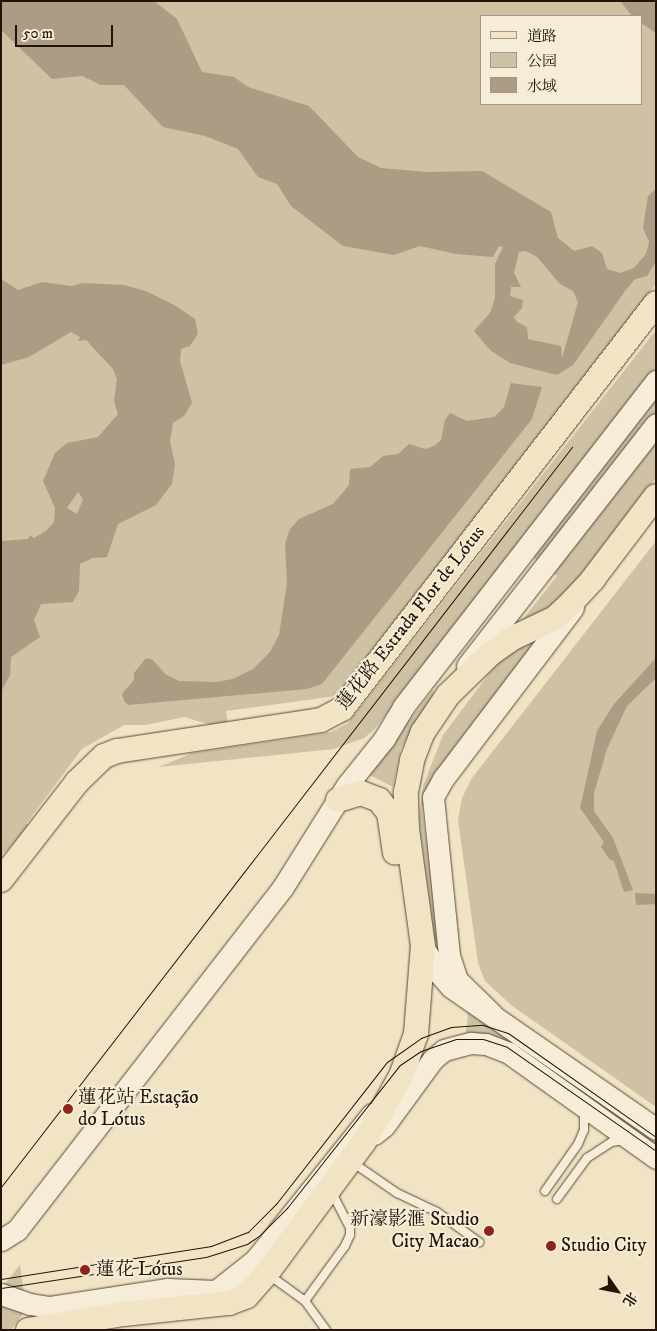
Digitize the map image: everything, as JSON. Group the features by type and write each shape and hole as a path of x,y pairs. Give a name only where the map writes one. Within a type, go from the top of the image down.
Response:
{"main road":[{"name":"蓮花路 Estrada Flor de Lótus","path":"1,880 77,782 104,756 117,751 315,722 328,718 342,709 656,303"},
{"path":"234,948 284,858 328,792 403,707 656,381"},
{"path":"28,1330 124,1314 229,1304 247,1296 267,1273 357,1151 389,1100 401,1076 418,1024 423,953 406,810 408,778 416,746 457,677 656,424"},
{"path":"492,1014 457,980 449,955 433,797 443,779 656,496"},
{"path":"448,695 496,650 555,618 593,579"},
{"path":"1,1240 17,1230 282,887 342,792 384,739 403,707"},
{"path":"342,792 363,782 382,786 406,810"},
{"path":"342,792 368,794 379,800 389,813 403,910 423,953 442,979 656,1129"},
{"path":"357,1151 384,1126 433,1059 456,1044 486,1044 509,1053 656,1158"},
{"path":"1,1294 30,1304 50,1306 168,1289 216,1291 255,1260 378,1105 389,1100"}],"lane":[{"path":"546,1191 578,1144 584,1130 583,1106"},
{"path":"557,1199 587,1158 612,1142 629,1139"},
{"path":"357,1151 397,1193 437,1212 479,1242"},
{"path":"304,1301 345,1246 350,1235 350,1228 330,1188"},
{"path":"267,1273 304,1301 326,1330"}],"green space":[{"path":"1,1 656,1 656,284 336,696 226,711 228,723 215,726 184,717 146,725 124,725 82,749 26,824 29,824 24,832 1,856"},
{"path":"656,330 656,478 558,605 540,639 425,795 422,808 441,956 434,938 419,820 423,786 443,735 494,667 516,628 557,576 518,545 374,730 364,738 334,749 159,767 192,753 331,732 348,723"},
{"path":"656,541 656,1107 511,1005 485,981 478,963 458,820 462,798 472,778"},
{"path":"433,690 434,694 401,748 393,787 370,775 372,768"},
{"path":"466,1009 656,1138 656,1151 465,1036 468,1017"},
{"path":"20,1265 26,1310 11,1330 1,1330 1,1289"}],"water":[{"path":"1,1 154,1 177,19 202,72 234,77 248,87 309,106 358,157 381,168 427,172 482,171 551,212 558,238 574,251 592,246 602,253 607,269 620,273 634,268 646,254 649,242 643,228 648,196 656,189 656,262 647,276 635,279 625,291 573,365 557,375 510,363 490,350 474,331 490,313 495,298 495,264 503,247 499,246 493,257 456,254 420,246 394,255 343,246 291,206 277,184 258,177 238,149 205,136 163,127 124,85 101,85 82,76 52,79 1,30","holes":["526,251 537,257 560,284 573,291 578,302 562,358 561,346 528,339 527,327 517,322 514,317 522,308 523,300 510,296 511,287 521,287 514,273 519,252"]},
{"path":"620,1 656,1 656,33 642,24 642,15 631,15"},
{"path":"1,279 18,290 42,282 71,286 83,283 125,285 148,292 176,306 195,319 198,334 190,346 181,349 180,361 192,403 184,416 173,423 170,441 175,464 172,484 156,505 118,524 107,557 93,558 80,564 79,591 73,602 41,604 34,620 40,637 11,657 10,675 1,692 1,541 28,539 30,535 34,538 46,531 54,522 55,508 43,481 55,453 67,443 98,437 118,414 114,401 117,379 113,369 86,340 78,341 80,337 71,332 29,357 1,365","holes":["78,492 83,499 77,514 67,508"]},
{"path":"511,383 542,387 532,419 322,684 307,689 128,705 124,701 122,694 134,680 134,673 146,658 153,660 165,674 179,681 216,682 233,679 253,669 270,652 279,635 287,583 285,544 290,529 299,519 333,504 349,485 350,469 370,467 383,456 398,454 409,444 425,449 434,446 441,440 445,420 450,413 467,421 494,417 504,407"},
{"path":"656,658 656,678 627,706 607,749 594,793 594,811 613,838 633,890 624,892 614,861 610,860 601,847 604,842 580,808 597,731 614,704"},
{"path":"635,893 656,894 656,904 636,905"}],"tram line":[{"path":"1,1187 572,447"},
{"path":"1,1279 211,1246 248,1232 276,1204 387,1062 421,1038 451,1027 483,1025 508,1033 656,1137"},
{"path":"1,1288 206,1257 247,1244 259,1236 287,1208 400,1065 421,1051 456,1039 483,1039 507,1047 656,1151"}],"place":[{"name":"蓮花站 Estação do Lótus","path":"68,1109"},
{"name":"新濠影滙 Studio City Macao","path":"489,1231"},
{"name":"Studio City","path":"551,1246"},
{"name":"蓮花 Lótus","path":"85,1270"}]}
